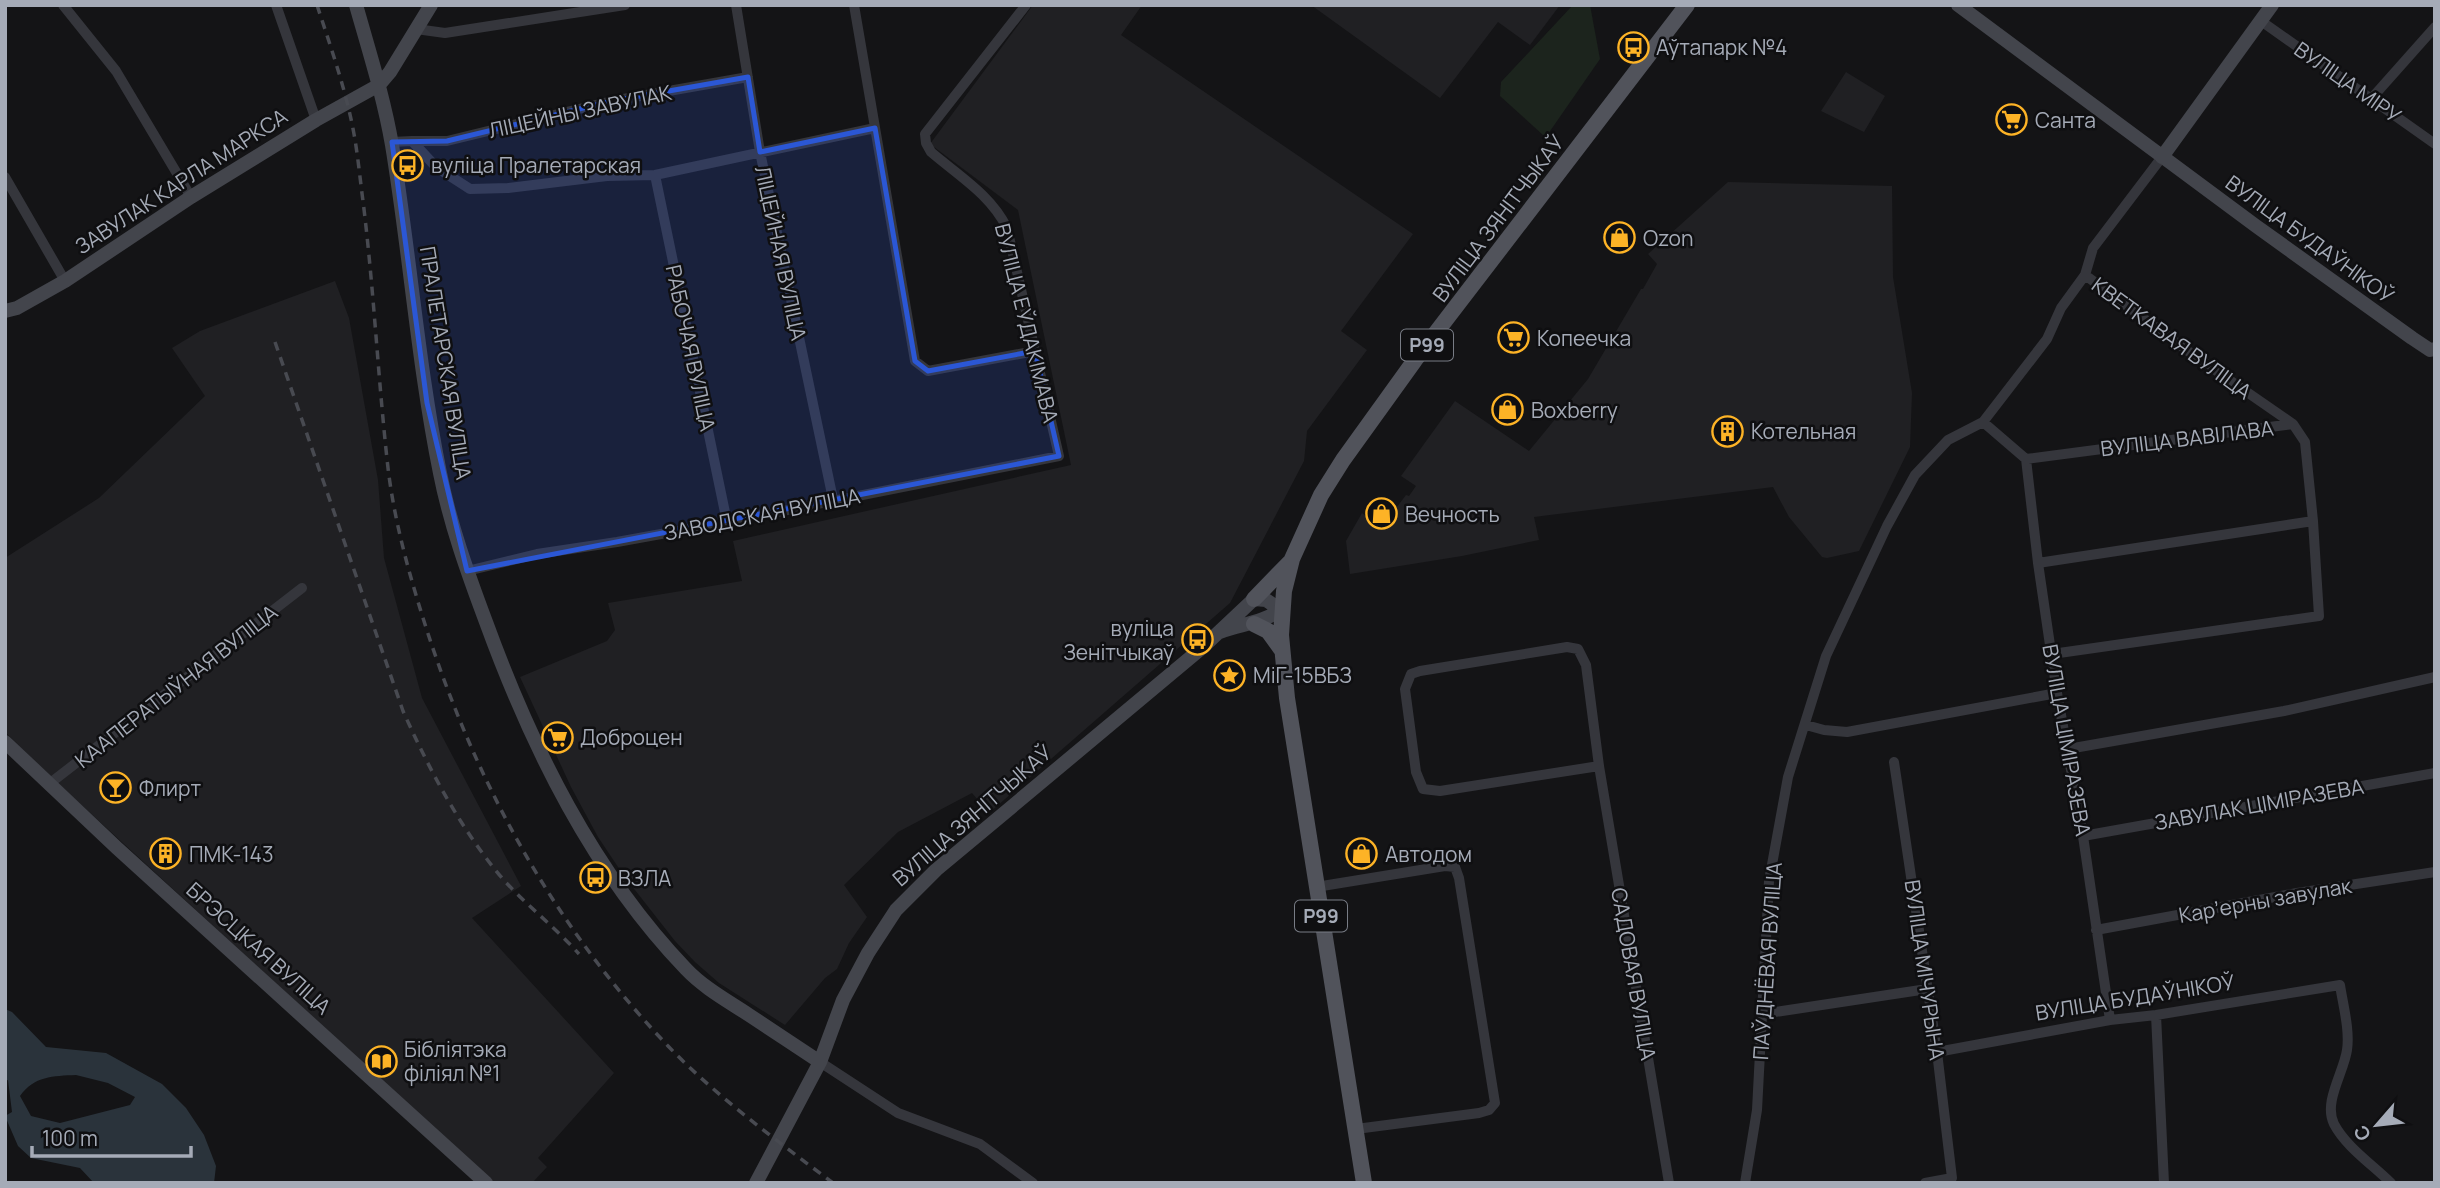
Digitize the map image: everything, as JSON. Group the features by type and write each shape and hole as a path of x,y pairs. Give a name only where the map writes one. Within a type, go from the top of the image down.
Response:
{"main road":[{"name":"ВУЛІЦА ЗЯНІТЧЫКАЎ","path":"1281,649 1281,610 1293,559 1312,512 1343,460 1415,360 1686,5"},
{"path":"1254,599 1293,559"},
{"path":"1254,624 1268,631 1281,649"},
{"name":"Р99","path":"1281,649 1364,1183"}],"street":[{"path":"63,5 116,71 191,197"},
{"path":"276,5 316,120"},
{"name":"ПРАЛЕТАРСКАЯ ВУЛІЦА","path":"356,5 392,142 429,415 440,476 467,571 499,660 524,719 567,807 606,869 688,970 719,995 820,1062"},
{"path":"379,85 431,5"},
{"path":"416,29 445,33 625,5"},
{"name":"ЛІЦЕЙНАЯ ВУЛІЦА","path":"736,5 760,152 833,499"},
{"path":"854,5 915,361 928,371 1035,351"},
{"name":"ВУЛІЦА ЕЎДАКІМАВА","path":"1026,5 925,134 931,152 989,199 998,209 1007,228 1059,456"},
{"name":"ВУЛІЦА БУДАЎНІКОЎ","path":"1958,5 2162,158 2412,338 2430,349 2435,349"},
{"path":"2162,158 2272,5"},
{"name":"ВУЛІЦА МІРУ","path":"2261,21 2435,144"},
{"path":"2371,99 2435,27"},
{"name":"ЛІЦЕЙНЫ ЗАВУЛАК","path":"392,142 447,141 612,101 748,77"},
{"name":"ЗАВУЛАК КАРЛА МАРКСА","path":"5,311 17,308 65,281 191,197 316,120 379,85"},
{"path":"412,141 436,167 470,189 508,188 607,176 655,175 875,128"},
{"name":"КВЕТКАВАЯ ВУЛІЦА","path":"1983,422 2047,339 2061,308 2085,275 2093,248 2162,158"},
{"name":"РАБОЧАЯ ВУЛІЦА","path":"655,175 727,522"},
{"path":"5,177 65,281"},
{"name":"КВЕТКАВАЯ ВУЛІЦА","path":"2085,275 2293,424"},
{"path":"1983,422 2026,459"},
{"name":"ПАЎДНЁВАЯ ВУЛІЦА","path":"1745,1183 1757,1111 1769,881 1788,777 1826,656 1887,526 1915,475 1948,440 1983,422"},
{"name":"ВУЛІЦА ВАВІЛАВА","path":"2026,459 2293,424 2305,442 2319,616 2052,654"},
{"name":"ЗАВОДСКАЯ ВУЛІЦА","path":"467,571 537,554 727,522 1059,456"},
{"name":"ВУЛІЦА ЦІМІРАЗЕВА","path":"2026,459 2057,693 2083,836 2110,1020"},
{"path":"2038,563 2313,521"},
{"name":"КААПЕРАТЫЎНАЯ ВУЛІЦА","path":"49,785 302,588"},
{"path":"1220,632 1242,624 1254,624 1281,610 1266,600 1254,599"},
{"name":"ВУЛІЦА ЗЯНІТЧЫКАЎ","path":"756,1183 820,1062 843,1000 868,953 908,896 1220,632 1254,599"},
{"name":"САДОВАЯ ВУЛІЦА","path":"1599,766 1440,791 1423,789 1416,772 1405,689 1412,674 1420,671 1566,647 1578,649 1586,665 1599,766 1669,1183"},
{"path":"2068,749 2284,711 2435,677"},
{"path":"1805,725 1847,732 2057,693"},
{"name":"БРЭСЦКАЯ ВУЛІЦА","path":"5,742 486,1183"},
{"name":"ВУЛІЦА МІЧУРЫНА","path":"1894,762 1937,1052 1952,1178 1925,1183"},
{"name":"ЗАВУЛАК ЦІМІРАЗЕВА","path":"2083,836 2435,773"},
{"path":"1316,887 1445,866 1455,867 1459,878 1495,1103 1489,1110 1479,1113 1356,1129"},
{"name":"Карʼерны завулак","path":"2096,930 2297,893 2435,872"},
{"name":"ВУЛІЦА БУДАЎНІКОЎ","path":"1937,1052 2110,1020 2340,985 2348,1046 2334,1094 2333,1121 2343,1136 2391,1183"},
{"path":"1762,1014 1927,989"},
{"path":"2156,1015 2164,1183"},
{"path":"820,1062 898,1114 980,1144 1033,1183"}],"highlighted area":[{"path":"748,77 760,152 875,128 915,361 928,371 1035,351 1059,456 467,571 427,403 392,142 447,141 612,101"}],"shaded area":[{"path":"1033,5 1142,5 1121,35 1413,234 1341,331 1367,350 1307,431 1304,461 1230,603 989,813 972,793 898,832 844,885 867,917 849,943 837,969 825,978 785,1025 719,983 695,962 624,876 598,837 571,787 520,677 607,641 615,630 608,603 742,581 733,541 1071,465 1018,210 930,144"},
{"path":"1311,5 1560,5 1530,45 1498,22 1440,98"},
{"path":"1590,5 1600,59 1548,134 1543,135 1500,96 1501,82 1572,6"},
{"path":"1846,72 1885,96 1864,132 1821,111"},
{"path":"1728,182 1892,186 1893,277 1912,393 1910,447 1859,551 1822,557 1789,517 1773,487 1534,517 1539,540 1462,556 1350,574 1346,541 1362,513 1381,528 1406,495 1409,496 1416,486 1401,476 1455,401 1529,451 1588,379 1643,289 1657,264 1648,254"},
{"path":"335,281 349,318 378,480 384,558 422,698 521,886 472,918 614,1073 538,1158 547,1167 532,1183 493,1183 5,732 5,558 99,498 205,396 172,348 200,331"},
{"path":"5,1009 12,1012 46,1047 106,1053 162,1084 186,1108 204,1135 216,1166 214,1183 94,1183 80,1168 31,1158 18,1146 5,1116 12,1112 8,1080 5,1081","holes":["76,1075 108,1083 135,1097 130,1105 60,1123 31,1116 20,1096 31,1084 52,1077"]}],"railway":[{"path":"317,5 342,85 355,142 367,234 388,468 398,525 423,618 466,735 492,792 553,899 626,999 706,1083 833,1183"},
{"path":"275,342 403,711 424,755 459,819 487,859 511,888 579,954"}],"place":[{"name":"Аўтапарк №4","path":"1633,47"},
{"name":"Санта","path":"2012,120"},
{"name":"вуліца Пралетарская","path":"408,165"},
{"name":"Ozon","path":"1620,238"},
{"name":"Копеечка","path":"1514,338"},
{"name":"Boxberry","path":"1508,410"},
{"name":"Котельная","path":"1728,431"},
{"name":"Вечность","path":"1382,514"},
{"name":"вуліца Зенітчыкаў","path":"1197,640"},
{"name":"МіГ-15ВБЗ","path":"1230,675"},
{"name":"Доброцен","path":"557,737"},
{"name":"Флирт","path":"116,788"},
{"name":"ПМК-143","path":"166,854"},
{"name":"Автодом","path":"1362,854"},
{"name":"ВЗЛА","path":"595,878"},
{"name":"Бібліятэка філіял №1","path":"381,1061"}]}
